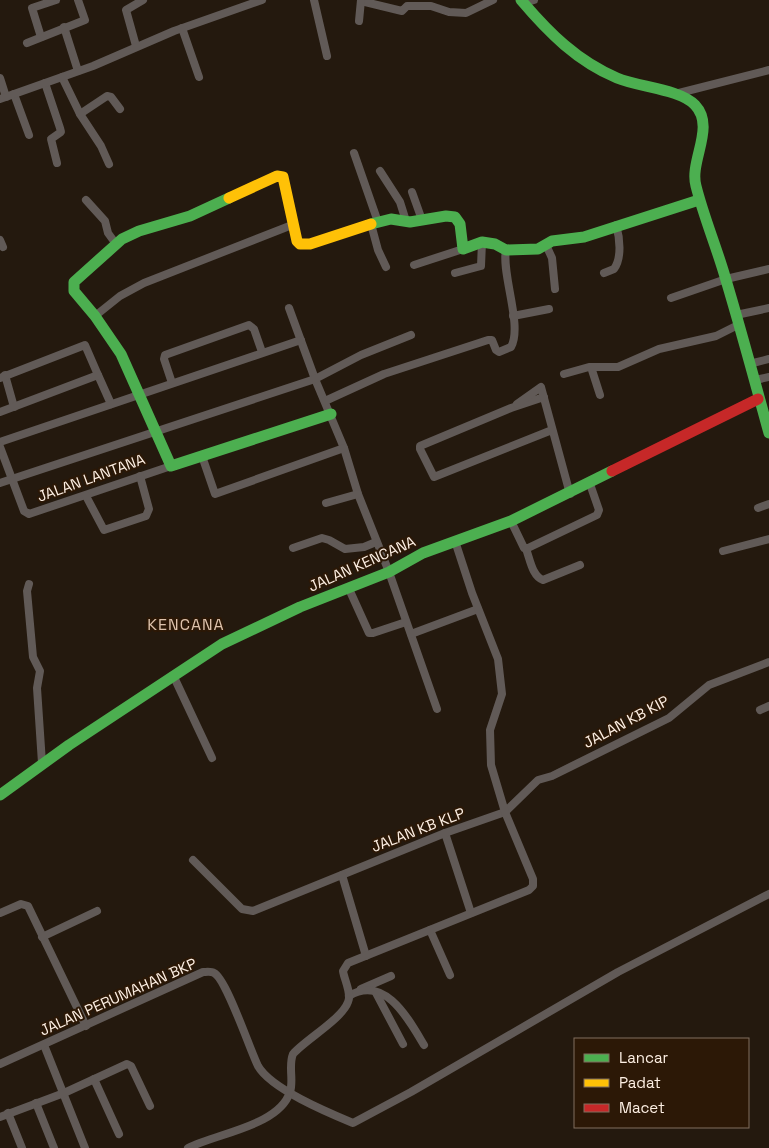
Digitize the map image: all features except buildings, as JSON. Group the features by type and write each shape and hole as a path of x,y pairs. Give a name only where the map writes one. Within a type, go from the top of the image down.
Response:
{"street":[{"path":"41,37 32,8 56,0"},
{"path":"27,43 85,20 78,0"},
{"path":"136,46 126,10 143,0"},
{"path":"7,96 78,71 182,28 262,0"},
{"path":"314,0 327,56"},
{"path":"359,22 361,0 402,11 407,6 431,6 458,13 466,13 493,0"},
{"path":"526,1 567,50 583,63 600,72 639,86 692,102 699,110 703,122 702,137 693,168 699,200 726,279 769,433"},
{"path":"64,27 78,71"},
{"path":"182,28 199,77"},
{"path":"670,94 769,70"},
{"path":"62,77 80,114 101,146 109,164"},
{"path":"0,78 7,96 29,135"},
{"path":"45,83 61,132 51,139 57,163"},
{"path":"80,114 107,96 111,97 120,109"},
{"path":"354,153 374,223 378,250 386,267"},
{"path":"380,171 400,202 406,221"},
{"path":"86,200 105,222 108,233 116,244 138,231 190,216 277,176 283,177 286,185 292,225 297,241 307,245 374,223 398,219 406,221 422,220 446,216 455,217 460,224 463,249"},
{"path":"412,192 422,220"},
{"path":"414,265 482,242 495,244 506,250 533,250 557,240 584,237 616,225 699,200"},
{"path":"95,316 120,296 144,283 292,225"},
{"path":"604,273 614,269 617,263 620,241 616,225"},
{"path":"456,273 481,266 482,242"},
{"name":"JALAN LANTANA","path":"116,244 72,285 74,291 95,316 121,354 171,466"},
{"path":"546,245 552,258 554,289"},
{"path":"325,401 384,374 488,340 491,340 498,351 506,351 513,345 513,316 509,279 504,260 506,250"},
{"path":"671,298 703,289 726,279 769,269"},
{"path":"290,308 344,448 358,494 376,542 390,572 437,709"},
{"path":"564,374 591,367 618,367 659,349 716,336 737,320 769,308"},
{"path":"513,316 549,309"},
{"path":"172,383 164,359 165,355 240,328 249,325 253,327 262,352"},
{"name":"JALAN LANTANA","path":"0,483 316,379 361,355 411,335"},
{"path":"0,442 301,340"},
{"path":"14,407 3,376 85,345 111,404"},
{"path":"749,364 769,359"},
{"path":"591,367 600,395"},
{"path":"0,412 98,376"},
{"path":"755,380 769,377"},
{"path":"552,430 434,477 431,476 420,446 511,408 541,386 570,494"},
{"name":"JALAN KENCANA","path":"0,795 42,763 194,660 258,625 390,572 423,553 511,521 570,494 758,399"},
{"name":"JALAN LANTANA","path":"0,447 24,511 29,514 330,414"},
{"path":"202,456 215,494 344,448"},
{"path":"86,496 104,530 146,516 149,509 140,476"},
{"path":"526,549 597,515 599,510 590,484"},
{"path":"326,503 358,494"},
{"path":"758,508 769,504"},
{"path":"511,521 526,549 538,578 543,580 580,565"},
{"path":"293,548 322,538 345,549 364,547 376,542"},
{"path":"723,551 769,539"},
{"path":"188,1148 270,1116 277,1111 290,1092 293,1054 320,1033 348,1003 349,996 344,968 348,963 529,890 533,886 533,879 505,812 489,754 490,730 502,694 501,672 455,541"},
{"path":"29,584 27,591 33,657 40,671 37,688 42,763"},
{"path":"349,589 369,632 373,633 406,622"},
{"path":"411,634 478,609"},
{"name":"JALAN KB KIP","path":"505,812 538,780 552,776 659,724 679,711 709,685 768,665"},
{"path":"173,675 212,758"},
{"path":"760,710 769,706"},
{"name":"JALAN KB KLP","path":"193,860 242,909 253,911 445,833 505,812"},
{"path":"445,833 472,913"},
{"path":"342,875 366,956"},
{"name":"JALAN PERUMAHAN BKP","path":"0,1064 203,972 214,972 220,978 259,1068 290,1092 330,1114 353,1123 411,1092 618,972 769,894"},
{"path":"0,913 26,904 86,1026"},
{"path":"42,937 97,912"},
{"path":"430,930 450,975"},
{"path":"349,996 391,976"},
{"path":"358,991 376,993 392,999 402,1008 424,1045"},
{"path":"376,993 403,1044"},
{"path":"44,1045 85,1148"},
{"path":"0,1117 64,1093 94,1078 130,1064 150,1106"},
{"path":"94,1078 119,1134"},
{"path":"36,1102 54,1148"},
{"path":"8,1113 22,1148"}],"traffic: fast":[{"path":"521,0 542,24 576,55 617,78 679,95 695,105 701,114 703,134 696,166 696,186 732,299 769,433"},
{"path":"229,198 190,216 139,231 122,239 74,282 74,291 95,316 121,354 171,466 331,414"},
{"path":"371,224 391,219 410,222 446,216 455,217 460,224 463,249 482,242 495,244 506,250 538,249 552,241 584,237 699,200"},
{"path":"0,795 69,745 222,644 300,607 389,572 423,553 511,521 612,471"}],"traffic: slow":[{"path":"229,198 277,176 283,177 297,241 300,244 310,244 371,224"}],"traffic: jam":[{"path":"612,471 758,399"}],"district":[{"name":"KENCANA","path":"186,624"}]}
